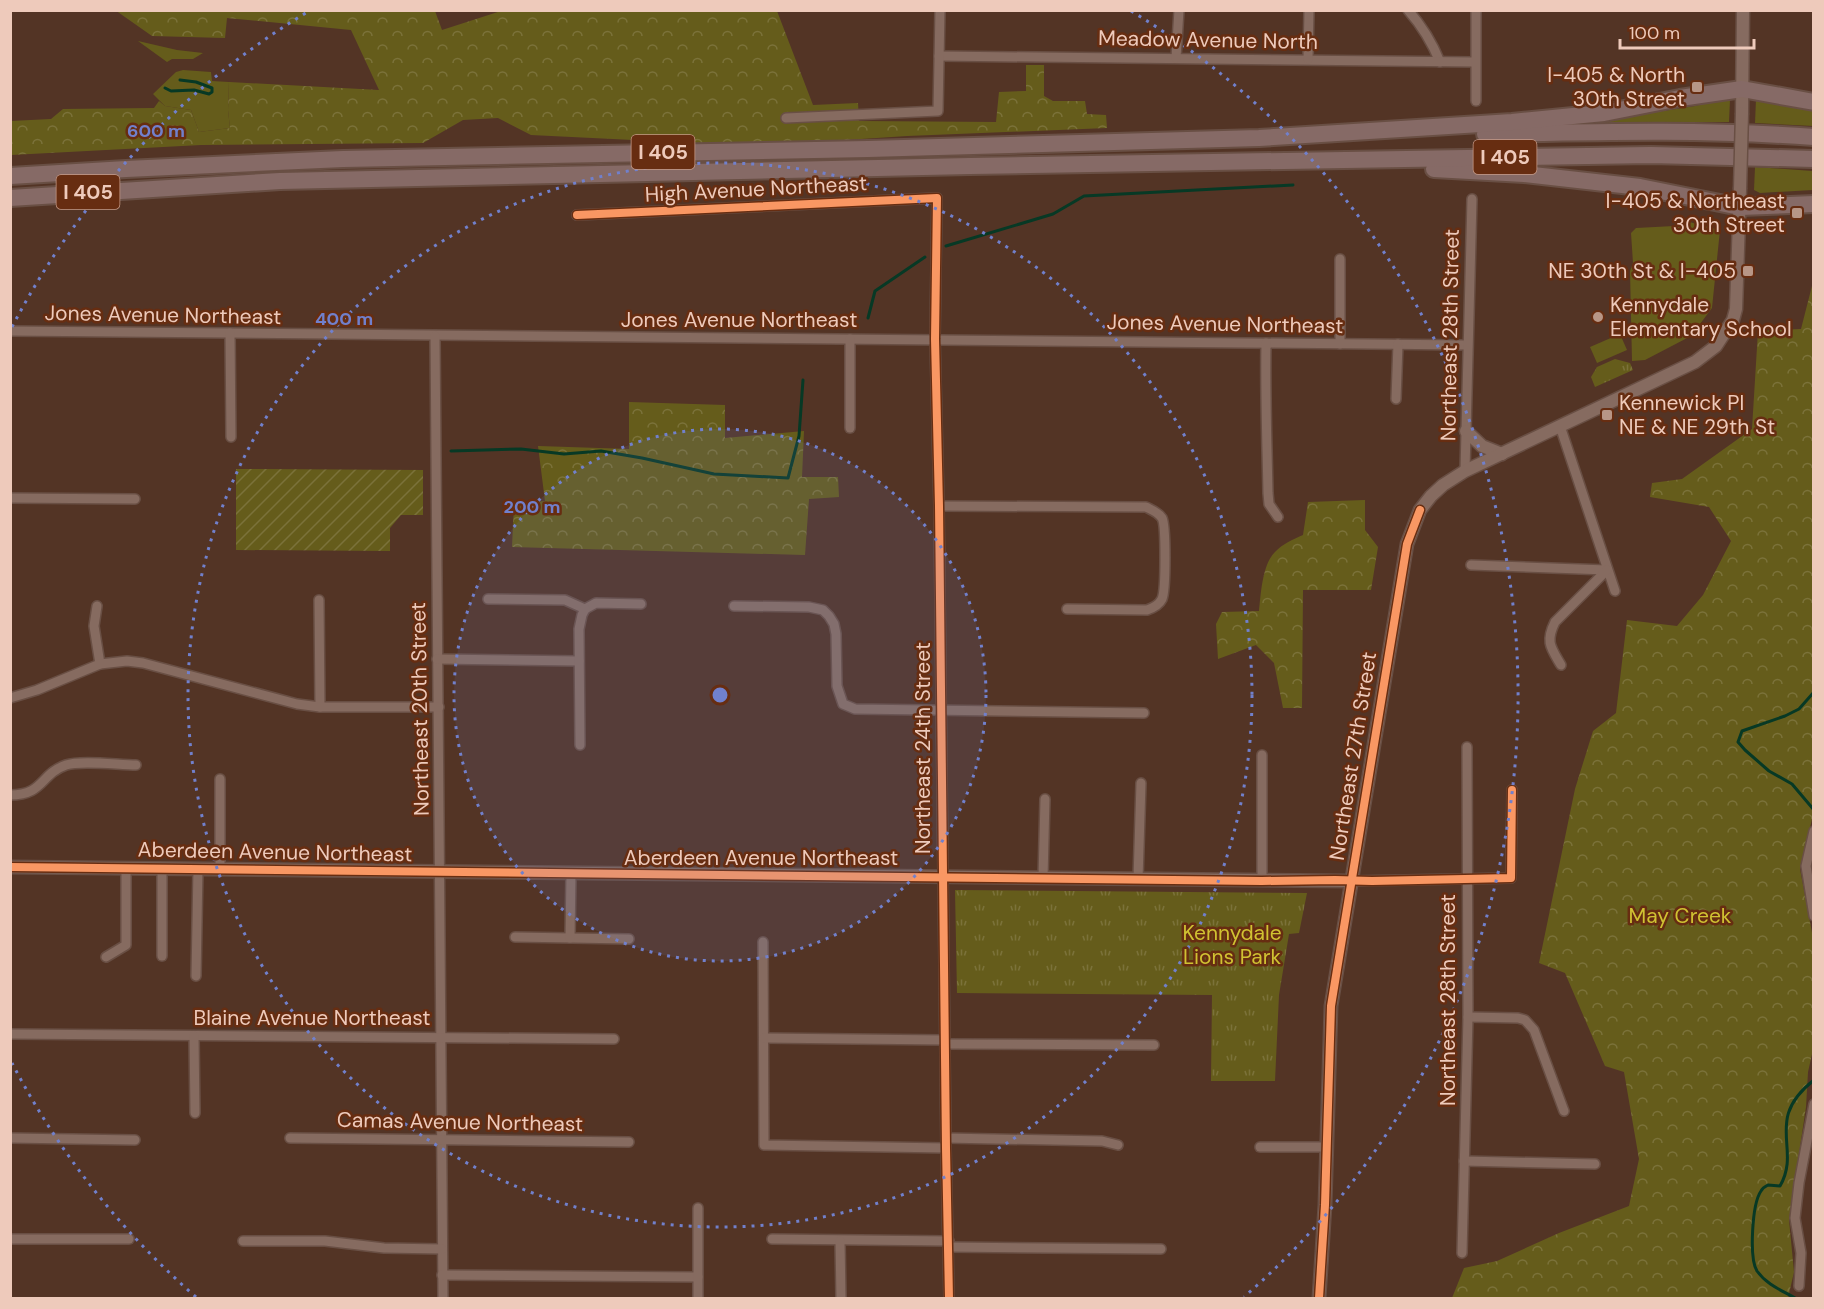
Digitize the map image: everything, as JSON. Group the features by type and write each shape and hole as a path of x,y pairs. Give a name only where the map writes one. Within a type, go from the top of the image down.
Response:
{"highway":[{"path":"1259,138 1512,122 1604,113 1742,89 1814,102"},
{"name":"I 405","path":"10,175 343,159 950,147 1259,138 1660,131 1814,137"},
{"name":"I 405","path":"10,198 352,179 1196,161 1342,161 1651,155 1814,159"},
{"path":"1196,161 1524,174 1640,187 1740,207 1814,204"},
{"path":"10,207 166,188"}],"street":[{"path":"786,118 938,111 940,10"},
{"path":"1176,58 1179,10"},
{"path":"1308,60 1309,10"},
{"path":"1408,10 1420,24 1440,62"},
{"path":"1476,10 1476,101"},
{"path":"1466,471 1695,362 1711,351 1729,330 1736,309 1743,10"},
{"name":"Meadow Avenue North","path":"939,56 1475,62"},
{"name":"High Avenue Northeast","path":"577,215 937,198"},
{"name":"Northeast 24th Street","path":"937,198 934,339 939,506 949,1299"},
{"name":"Northeast 28th Street","path":"1466,471 1472,199"},
{"path":"1340,258 1340,344"},
{"name":"Jones Avenue Northeast","path":"10,331 1467,345"},
{"path":"230,333 231,437"},
{"name":"Northeast 20th Street","path":"435,336 443,1299"},
{"path":"850,339 850,428"},
{"path":"1266,343 1268,493 1269,504 1278,517"},
{"path":"1396,399 1398,344"},
{"path":"1560,426 1615,591"},
{"path":"1466,430 1482,446 1502,454"},
{"name":"Northeast 27th Street","path":"1319,1299 1322,1271 1331,1006 1407,544 1420,510 1431,496 1466,471"},
{"path":"10,498 135,499"},
{"path":"939,506 1146,507 1157,513 1162,519 1165,531 1163,592 1158,604 1147,610 1067,609"},
{"path":"1471,565 1607,570"},
{"path":"1561,665 1550,647 1549,633 1555,622 1607,570"},
{"path":"488,599 565,600 585,609"},
{"path":"320,600 320,706"},
{"path":"580,745 580,621 585,609 596,603 641,604"},
{"path":"97,606 94,626 100,664"},
{"path":"734,606 809,607 823,610 834,624 837,686 843,704 862,710 1144,713"},
{"path":"437,659 579,661"},
{"path":"10,698 37,690 100,664 127,661 143,663 297,704 439,707"},
{"name":"Northeast 28th Street","path":"1462,1253 1468,1017 1467,747"},
{"path":"1262,755 1262,881"},
{"path":"10,795 31,793 57,769 71,764 136,765"},
{"path":"219,869 220,779"},
{"path":"1138,879 1141,783"},
{"name":"Aberdeen Avenue Northeast","path":"10,867 1262,881 1511,878 1512,790"},
{"path":"1043,878 1045,799"},
{"path":"1814,831 1808,851 1807,873 1814,916"},
{"path":"106,957 126,945 126,868"},
{"path":"162,868 162,956"},
{"path":"196,976 198,869"},
{"path":"570,938 571,874"},
{"path":"515,937 629,939"},
{"path":"763,942 764,1145 1102,1141 1118,1145"},
{"path":"1468,1017 1518,1018 1529,1023 1534,1030 1564,1111"},
{"name":"Blaine Avenue Northeast","path":"10,1034 614,1039"},
{"path":"194,1036 195,1113"},
{"path":"764,1038 1154,1045"},
{"path":"1799,1286 1801,1253 1795,1218 1799,1183 1814,1104"},
{"path":"10,1138 135,1140"},
{"name":"Camas Avenue Northeast","path":"290,1138 629,1142"},
{"path":"1260,1147 1326,1147"},
{"path":"1464,1161 1595,1164"},
{"path":"698,1208 698,1299"},
{"path":"10,1239 129,1239"},
{"path":"772,1239 1161,1249"},
{"path":"243,1240 325,1241 384,1248 442,1249"},
{"path":"840,1241 841,1299"},
{"path":"442,1275 698,1277"}],"green space":[{"path":"115,10 435,11 442,30 501,11 777,11 813,105 858,103 859,121 996,122 999,92 1026,91 1026,65 1044,65 1044,96 1053,101 1085,101 1087,114 1106,115 1107,128 907,136 756,146 531,135 498,118 463,120 423,143 201,145 11,155 11,121 51,119 63,109 154,108 159,101 165,106 191,110 199,132 230,128 229,82 379,90 351,30 227,18 225,38 152,36"},
{"path":"138,41 203,53 193,59 172,59 167,62"},
{"path":"183,70 211,72 212,81 229,82 230,128 199,132 191,110 165,106 153,94 176,72"},
{"path":"1756,99 1813,108 1813,126 1755,123"},
{"path":"1730,100 1729,122 1596,123 1714,101"},
{"path":"1755,167 1813,171 1813,190 1760,193 1754,190"},
{"path":"1678,219 1720,230 1712,308 1691,336 1645,360 1632,361 1631,233 1636,228 1674,226"},
{"name":"May Creek","path":"1813,282 1814,811 1800,869 1813,938 1814,1045 1808,1072 1806,1107 1789,1220 1794,1272 1788,1298 1452,1298 1464,1268 1497,1261 1559,1233 1629,1206 1639,1159 1624,1072 1605,1066 1565,973 1539,963 1575,789 1593,731 1616,713 1627,620 1677,626 1703,595 1731,541 1709,507 1650,497 1652,483 1682,479 1752,429 1758,331 1801,329"},
{"path":"1620,334 1627,350 1597,363 1590,347"},
{"path":"1615,359 1630,363 1633,370 1595,387 1591,377 1597,367"},
{"path":"629,402 725,405 725,438 804,431 802,477 838,477 839,497 809,499 805,555 512,547 514,504 545,501 538,446 629,449"},
{"path":"236,469 423,470 423,515 401,515 390,528 390,551 236,550"},
{"path":"1365,500 1365,530 1378,547 1371,590 1303,590 1302,708 1283,708 1274,663 1256,645 1218,659 1216,624 1222,612 1259,611 1267,564 1278,549 1303,535 1308,502"},
{"name":"Kennydale Lions Park","path":"955,890 1307,893 1299,933 1289,934 1279,995 1275,1081 1211,1081 1212,995 957,993"}],"waterway":[{"path":"165,88 171,91 194,90 209,94 212,92 212,88 196,82 180,80"},
{"path":"946,246 1053,214 1084,196 1293,185"},
{"path":"868,318 875,291 925,257"},
{"path":"451,451 521,449 564,454 601,451 714,474 788,478 799,436 803,380"},
{"name":"May Creek","path":"1814,692 1799,709 1742,731 1738,742 1769,771 1792,784 1814,810"},
{"name":"May Creek","path":"1795,1298 1770,1284 1757,1271 1752,1243 1755,1207 1762,1190 1768,1185 1780,1186 1786,1172 1786,1134 1790,1108 1799,1094 1814,1080"}],"cycle path":[{"path":"577,215 937,198 935,339 949,1298"},
{"path":"1319,1298 1325,1205 1331,1006 1407,544 1420,510"},
{"path":"10,867 1262,881 1511,878 1512,790"}],"place":[{"name":"I-405 & North 30th Street","path":"1697,87"},
{"name":"I-405 & Northeast 30th Street","path":"1797,213"},
{"name":"NE 30th St & I-405","path":"1748,271"},
{"name":"Kennydale Elementary School","path":"1598,317"},
{"name":"Kennewick Pl NE & NE 29th St","path":"1607,415"}]}
